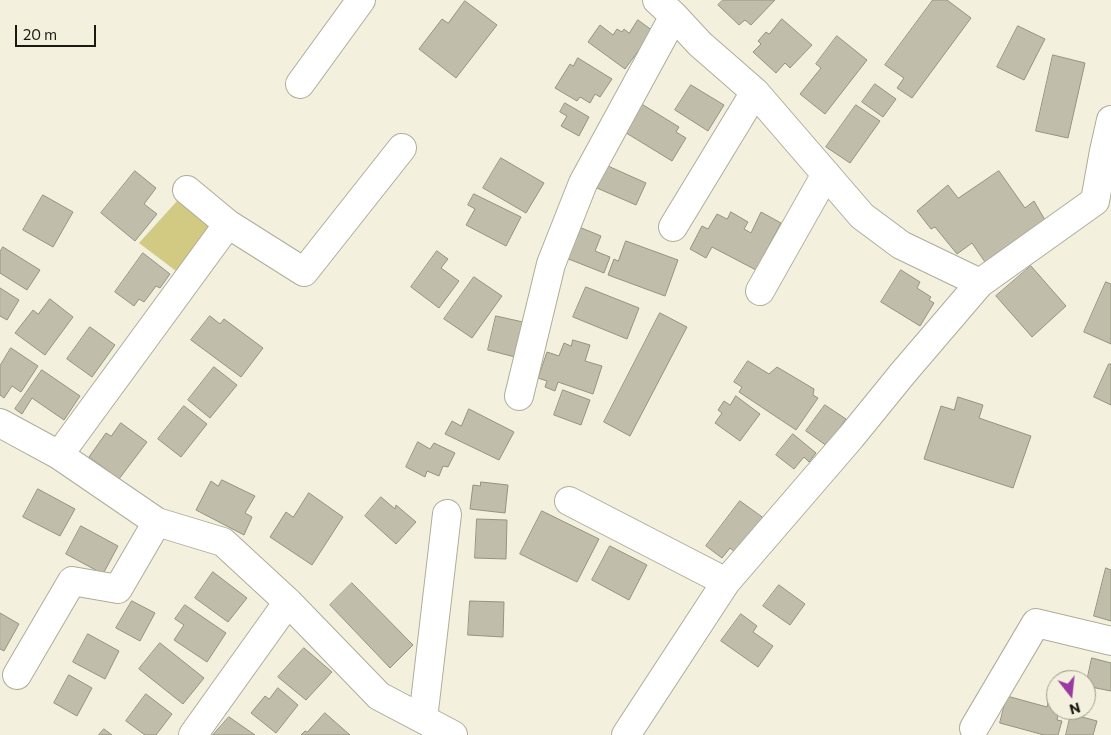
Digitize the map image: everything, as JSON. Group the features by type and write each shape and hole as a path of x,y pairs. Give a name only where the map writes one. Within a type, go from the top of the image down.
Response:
{"street":[{"path":"300,84 361,0"},
{"path":"519,396 551,264 583,183 666,8 700,44 755,92 862,216 901,245 980,283"},
{"path":"673,227 755,92"},
{"path":"626,735 726,582 980,283 1103,202 1104,151 1111,120"},
{"path":"187,190 228,224 304,272 402,148"},
{"path":"760,290 826,174"},
{"path":"60,455 228,224"},
{"path":"0,422 60,455 157,522 223,542 288,602 379,696 452,735"},
{"path":"569,500 726,582"},
{"path":"423,719 447,514"},
{"path":"18,675 72,581 118,589 157,522"},
{"path":"193,735 288,602"},
{"path":"974,728 1036,623 1111,641"}],"shaded area":[{"path":"187,190 228,224 188,280 139,243"}],"building":[{"path":"723,0 775,0 751,25 745,20 739,25 718,5"},
{"path":"933,0 947,0 971,18 912,98 897,88 904,78 885,65"},
{"path":"465,1 497,25 456,78 419,49 442,19 448,23"},
{"path":"782,19 812,45 790,68 785,63 776,73 753,52 761,44 758,41 766,32 769,34"},
{"path":"638,20 653,31 625,69 588,42 600,25 613,35 617,29 622,32 624,29 629,33"},
{"path":"1018,26 1045,39 1024,80 997,67"},
{"path":"837,36 867,60 825,114 800,94 821,68 816,64"},
{"path":"1053,55 1085,63 1068,138 1036,131"},
{"path":"578,58 612,79 600,97 595,94 590,103 580,97 577,101 555,88 570,64 573,66"},
{"path":"875,84 896,99 883,117 862,102"},
{"path":"691,85 724,105 708,131 675,110"},
{"path":"565,103 589,117 579,136 561,126 567,116 560,112"},
{"path":"640,103 679,127 676,132 686,138 672,161 623,131"},
{"path":"856,105 880,121 850,163 826,147"},
{"path":"501,158 544,183 526,213 483,188"},
{"path":"608,166 646,183 636,205 597,188"},
{"path":"135,171 156,188 144,204 157,214 135,241 101,213"},
{"path":"999,171 1025,208 1034,201 1045,220 985,262 972,243 957,254 935,227 931,229 917,211 948,185 958,198"},
{"path":"474,194 521,217 506,246 466,225 475,209 468,205"},
{"path":"43,195 73,212 53,247 23,230"},
{"path":"731,212 748,222 744,229 751,233 761,212 781,223 756,270 712,247 706,258 690,249 702,226 708,229 717,214 727,219"},
{"path":"579,227 601,236 595,251 610,257 604,273 566,258"},
{"path":"626,241 678,260 665,296 608,275 614,259 618,261"},
{"path":"3,247 40,270 27,290 0,273 0,252"},
{"path":"437,251 448,259 441,268 459,281 439,308 411,287"},
{"path":"143,253 170,274 160,288 156,286 144,302 139,299 134,306 115,292"},
{"path":"1031,266 1066,306 1032,337 996,296"},
{"path":"901,270 920,282 917,288 931,297 929,300 934,303 920,326 881,302"},
{"path":"474,277 502,296 472,338 444,319"},
{"path":"1106,282 1111,284 1111,344 1084,332"},
{"path":"586,287 639,308 627,339 573,317"},
{"path":"0,288 19,300 7,320 0,316"},
{"path":"50,299 73,317 45,355 15,333 33,310 38,314"},
{"path":"660,313 687,327 630,436 604,422"},
{"path":"210,316 220,324 224,319 263,348 241,377 191,340"},
{"path":"496,316 523,322 515,357 488,350"},
{"path":"90,327 115,345 92,377 67,359"},
{"path":"573,340 590,345 585,361 602,366 593,394 558,382 555,391 545,387 547,381 538,378 547,352 559,356 564,343 571,346"},
{"path":"11,348 38,366 21,392 12,386 4,398 0,395 0,366"},
{"path":"748,361 769,374 777,367 814,389 813,395 818,398 796,430 739,392 742,387 734,382"},
{"path":"1109,364 1111,364 1111,405 1094,397"},
{"path":"214,367 237,385 210,418 188,400"},
{"path":"42,370 80,396 64,420 32,398 22,414 15,409"},
{"path":"563,390 590,400 581,425 554,415"},
{"path":"736,396 760,414 740,441 715,423 722,413 718,410 724,401 730,405"},
{"path":"958,397 983,405 979,418 1031,436 1013,488 924,459 941,406 954,410"},
{"path":"825,405 846,419 827,446 806,431"},
{"path":"184,406 207,424 181,457 158,439"},
{"path":"469,409 514,432 499,460 445,434 452,421 461,426"},
{"path":"121,423 147,442 119,479 89,457 106,433 111,436"},
{"path":"793,434 816,453 809,462 804,457 794,469 776,455"},
{"path":"418,442 430,449 434,443 455,453 448,467 443,466 439,476 427,471 425,477 406,467"},
{"path":"222,480 255,496 245,513 252,517 244,535 196,510 211,481 218,486"},
{"path":"481,482 508,485 505,513 470,509 473,485 480,486"},
{"path":"38,489 75,509 60,536 23,517"},
{"path":"309,493 343,517 312,565 270,537 286,512 293,517"},
{"path":"381,497 395,509 396,505 416,522 396,544 365,516"},
{"path":"740,501 765,519 738,554 730,548 722,558 706,546"},
{"path":"542,511 599,539 577,582 520,554"},
{"path":"477,519 507,520 506,559 475,558"},
{"path":"81,526 118,546 103,574 66,554"},
{"path":"610,546 647,565 629,600 592,580"},
{"path":"1106,568 1111,570 1111,621 1094,616"},
{"path":"213,572 247,598 228,622 195,598"},
{"path":"352,583 413,645 390,668 330,605"},
{"path":"779,585 805,604 790,625 763,606"},
{"path":"132,601 155,613 140,641 116,628"},
{"path":"470,601 504,602 503,637 468,635"},
{"path":"185,605 226,633 207,662 174,640 184,625 175,619"},
{"path":"0,613 19,624 4,651 0,649"},
{"path":"741,614 757,626 753,632 773,646 758,667 721,641"},
{"path":"88,634 119,651 105,679 73,662"},
{"path":"160,643 204,678 183,704 139,669"},
{"path":"304,648 332,672 306,700 278,677"},
{"path":"1092,658 1111,663 1111,691 1096,688 1096,670 1089,670"},
{"path":"69,675 92,688 77,716 54,703"},
{"path":"278,688 298,705 276,733 251,713 265,696 269,699"},
{"path":"146,694 172,714 156,735 145,735 126,721"},
{"path":"1007,696 1046,707 1046,720 1062,721 1058,735 1044,735 1000,723"},
{"path":"325,713 350,735 301,735 305,731 307,732"},
{"path":"229,717 255,735 213,735"},
{"path":"1070,720 1097,721 1093,735 1066,735"},
{"path":"104,729 112,735 99,735"}]}
